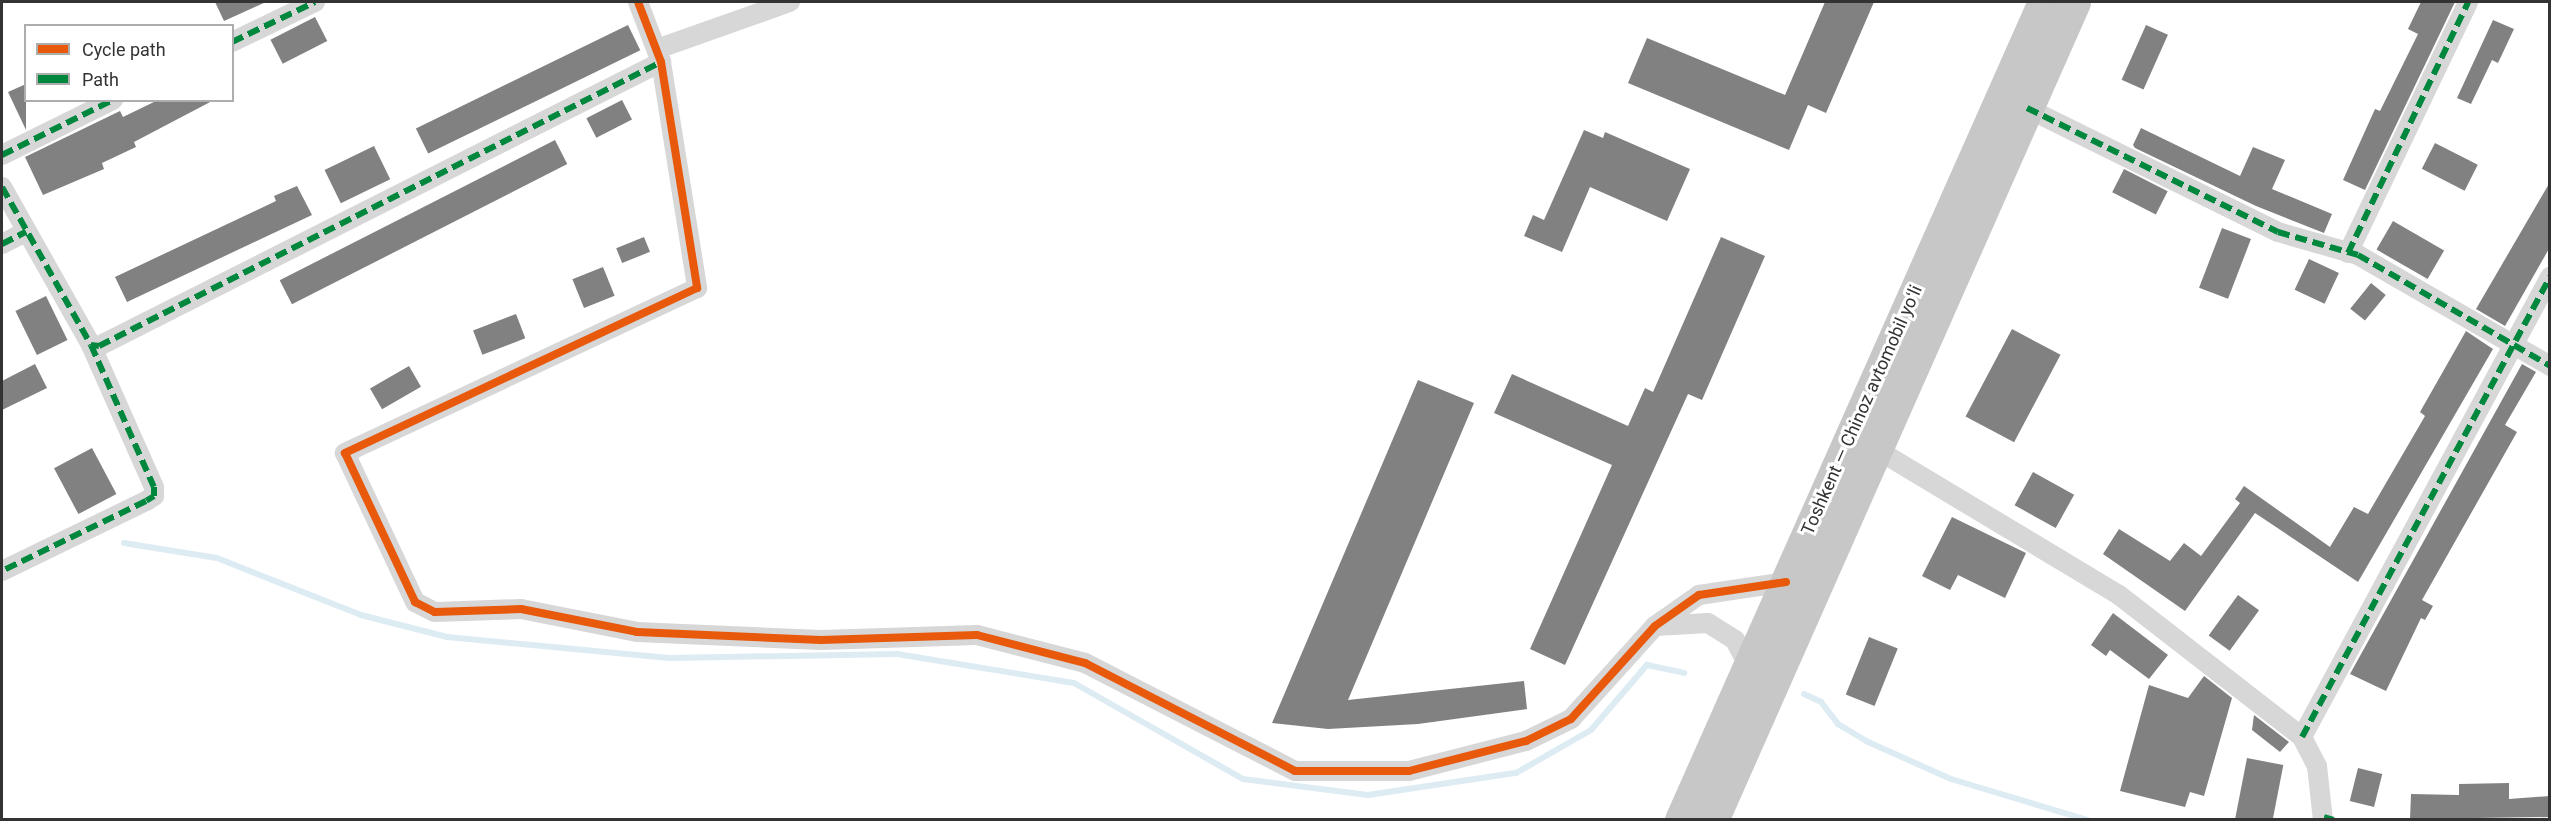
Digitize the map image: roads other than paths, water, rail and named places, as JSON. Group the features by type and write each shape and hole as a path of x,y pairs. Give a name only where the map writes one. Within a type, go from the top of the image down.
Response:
{"highway":[{"name":"Toshkent — Chinoz avtomobil yoʻli","path":"1712,819 1876,449 1987,164 2044,2"},
{"name":"Toshkent — Chinoz avtomobil yoʻli","path":"1680,819 1786,582 1987,164 2027,108 2074,2"}],"street":[{"path":"234,41 315,2"},
{"path":"638,2 659,55 697,288 345,453 415,602 435,612 520,609 638,632 821,640 977,635 1085,663 1295,771 1409,771 1526,741 1570,719 1655,626 1699,595 1786,582"},
{"path":"92,345 99,346 659,55 790,2"},
{"path":"2348,253 2468,2"},
{"path":"2,155 109,102"},
{"path":"2027,108 2278,232 2348,253 2550,366"},
{"path":"2,187 92,345 154,487 154,496 2,571"},
{"path":"2,244 26,232"},
{"path":"2302,737 2511,344 2550,277"},
{"path":"1876,449 2119,595 2302,737 2317,766 2327,819"},
{"path":"1655,626 1708,623 1735,639 1749,667"}],"waterway":[{"path":"124,543 217,558 361,615 447,637 669,658 897,654 1074,683 1243,779 1368,795 1516,773 1591,730 1647,665 1684,673"},
{"path":"1804,694 1821,702 1838,724 1866,741 1951,779 2088,820"}]}
